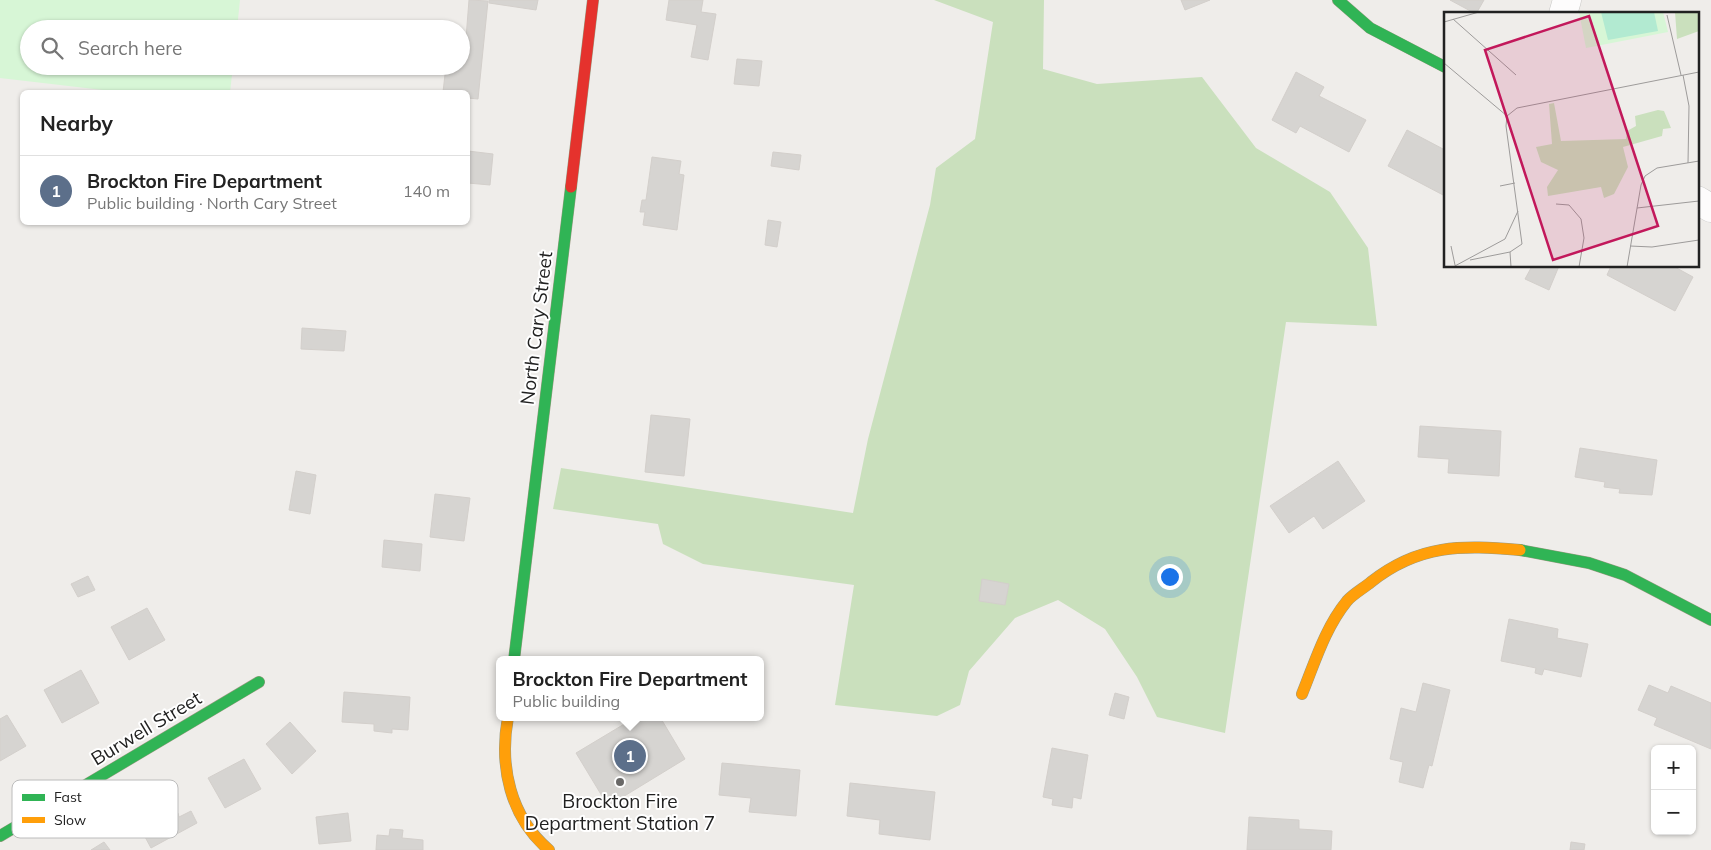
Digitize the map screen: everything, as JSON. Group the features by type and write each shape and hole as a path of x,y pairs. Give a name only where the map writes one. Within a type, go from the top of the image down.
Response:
{"street":[{"name":"North Cary Street","path":"514,656 593,0"},
{"path":"1338,0 1370,28 1444,66"},
{"path":"1698,201 1711,208"},
{"path":"1302,694 1325,636 1348,600 1389,568 1433,550 1476,546 1523,550 1589,563 1625,575 1711,620"},
{"name":"Burwell Street","path":"94,780 259,682"},
{"path":"508,721 504,751 509,787 522,818 540,848"},
{"name":"Burwell Street","path":"0,836 12,829"}],"green space":[{"path":"0,0 240,0 238,20 20,20 20,75 232,75 230,90 103,90 0,78"},
{"path":"934,0 1044,0 1043,69 1097,84 1202,77 1256,148 1330,192 1368,248 1377,326 1286,322 1225,733 1157,717 1137,677 1105,629 1058,600 1015,618 969,671 960,705 937,716 835,705 854,585 703,564 663,544 658,524 553,509 561,468 853,513 868,439 930,205 936,168 975,139 993,22"}],"building":[{"path":"469,0 488,1 478,99 470,98 470,90 443,90 445,75 470,75 470,20 467,20"},
{"path":"489,0 538,0 536,10 489,3"},
{"path":"669,0 703,0 701,12 716,14 708,60 691,57 697,25 666,20"},
{"path":"1181,0 1210,0 1185,10"},
{"path":"1450,0 1484,0 1477,12 1472,12"},
{"path":"737,59 762,61 759,86 734,84"},
{"path":"1296,72 1324,87 1319,96 1366,120 1349,152 1300,126 1296,133 1272,120"},
{"path":"1407,130 1444,149 1444,195 1388,166"},
{"path":"470,151 493,154 490,185 470,183"},
{"path":"773,152 801,155 799,170 771,166"},
{"path":"652,157 681,161 679,174 684,175 677,230 643,225 645,212 640,212 642,200 646,200"},
{"path":"768,220 781,222 777,247 765,245"},
{"path":"1531,268 1558,268 1549,290 1525,279"},
{"path":"1610,268 1677,268 1693,277 1675,311 1607,275"},
{"path":"302,328 346,331 344,351 301,349"},
{"path":"651,415 690,419 684,476 645,472"},
{"path":"1420,426 1501,431 1499,476 1448,473 1449,459 1418,457"},
{"path":"1580,448 1657,460 1652,495 1619,493 1620,489 1604,487 1605,482 1575,477"},
{"path":"1338,461 1365,501 1323,529 1314,516 1289,533 1270,506"},
{"path":"296,471 316,475 310,514 289,510"},
{"path":"435,494 470,498 464,541 430,537"},
{"path":"384,540 422,544 420,571 382,567"},
{"path":"88,576 95,590 78,597 71,584"},
{"path":"982,579 1009,584 1005,605 979,601"},
{"path":"147,608 165,640 129,660 111,627"},
{"path":"1509,619 1558,629 1557,638 1588,644 1581,677 1544,669 1542,675 1535,673 1536,668 1501,661"},
{"path":"81,670 99,703 62,723 44,690"},
{"path":"1423,683 1450,690 1432,766 1429,765 1423,788 1399,782 1403,762 1390,759 1401,708 1416,712"},
{"path":"1649,685 1668,693 1671,686 1711,703 1711,749 1654,725 1657,718 1638,710"},
{"path":"344,692 410,697 408,730 392,729 392,733 374,731 374,724 342,722"},
{"path":"1115,693 1129,697 1124,719 1109,715"},
{"path":"7,715 26,746 0,761 0,719"},
{"name":"Brockton Fire Department Station 7","path":"629,721 662,721 685,759 608,806 576,753"},
{"path":"290,722 316,751 292,774 266,744"},
{"path":"1052,748 1088,755 1081,799 1073,797 1072,808 1052,805 1053,799 1043,797"},
{"path":"244,759 261,789 225,808 208,778"},
{"path":"722,763 800,770 796,816 749,812 751,798 719,795"},
{"path":"850,783 935,792 930,840 879,834 880,820 847,816"},
{"path":"191,811 197,823 178,833 178,813 179,817"},
{"path":"348,813 351,841 319,844 316,817"},
{"path":"1249,817 1299,820 1299,829 1332,831 1331,850 1247,850"},
{"path":"390,829 403,830 402,838 423,840 423,850 376,850 377,835 389,836"},
{"path":"146,838 169,838 151,848"},
{"path":"104,842 110,850 91,850"},
{"path":"1571,842 1585,844 1584,850 1570,850"}],"traffic: fast":[{"path":"1338,0 1370,28 1444,66"},
{"path":"514,656 571,187"},
{"path":"1520,550 1589,563 1625,575 1711,620"},
{"path":"94,780 259,682"},
{"path":"0,836 12,829"}],"traffic: slow":[{"path":"1302,694 1321,646 1339,611 1352,596 1389,570 1406,560 1442,550 1460,548 1520,550"},
{"path":"508,721 505,754 510,790 525,822 549,850"}],"traffic: jam":[{"path":"571,187 593,0"}],"place":[{"name":"Brockton Fire Department","path":"630,756"},
{"name":"Brockton Fire Department Station 7","path":"620,782"}]}
